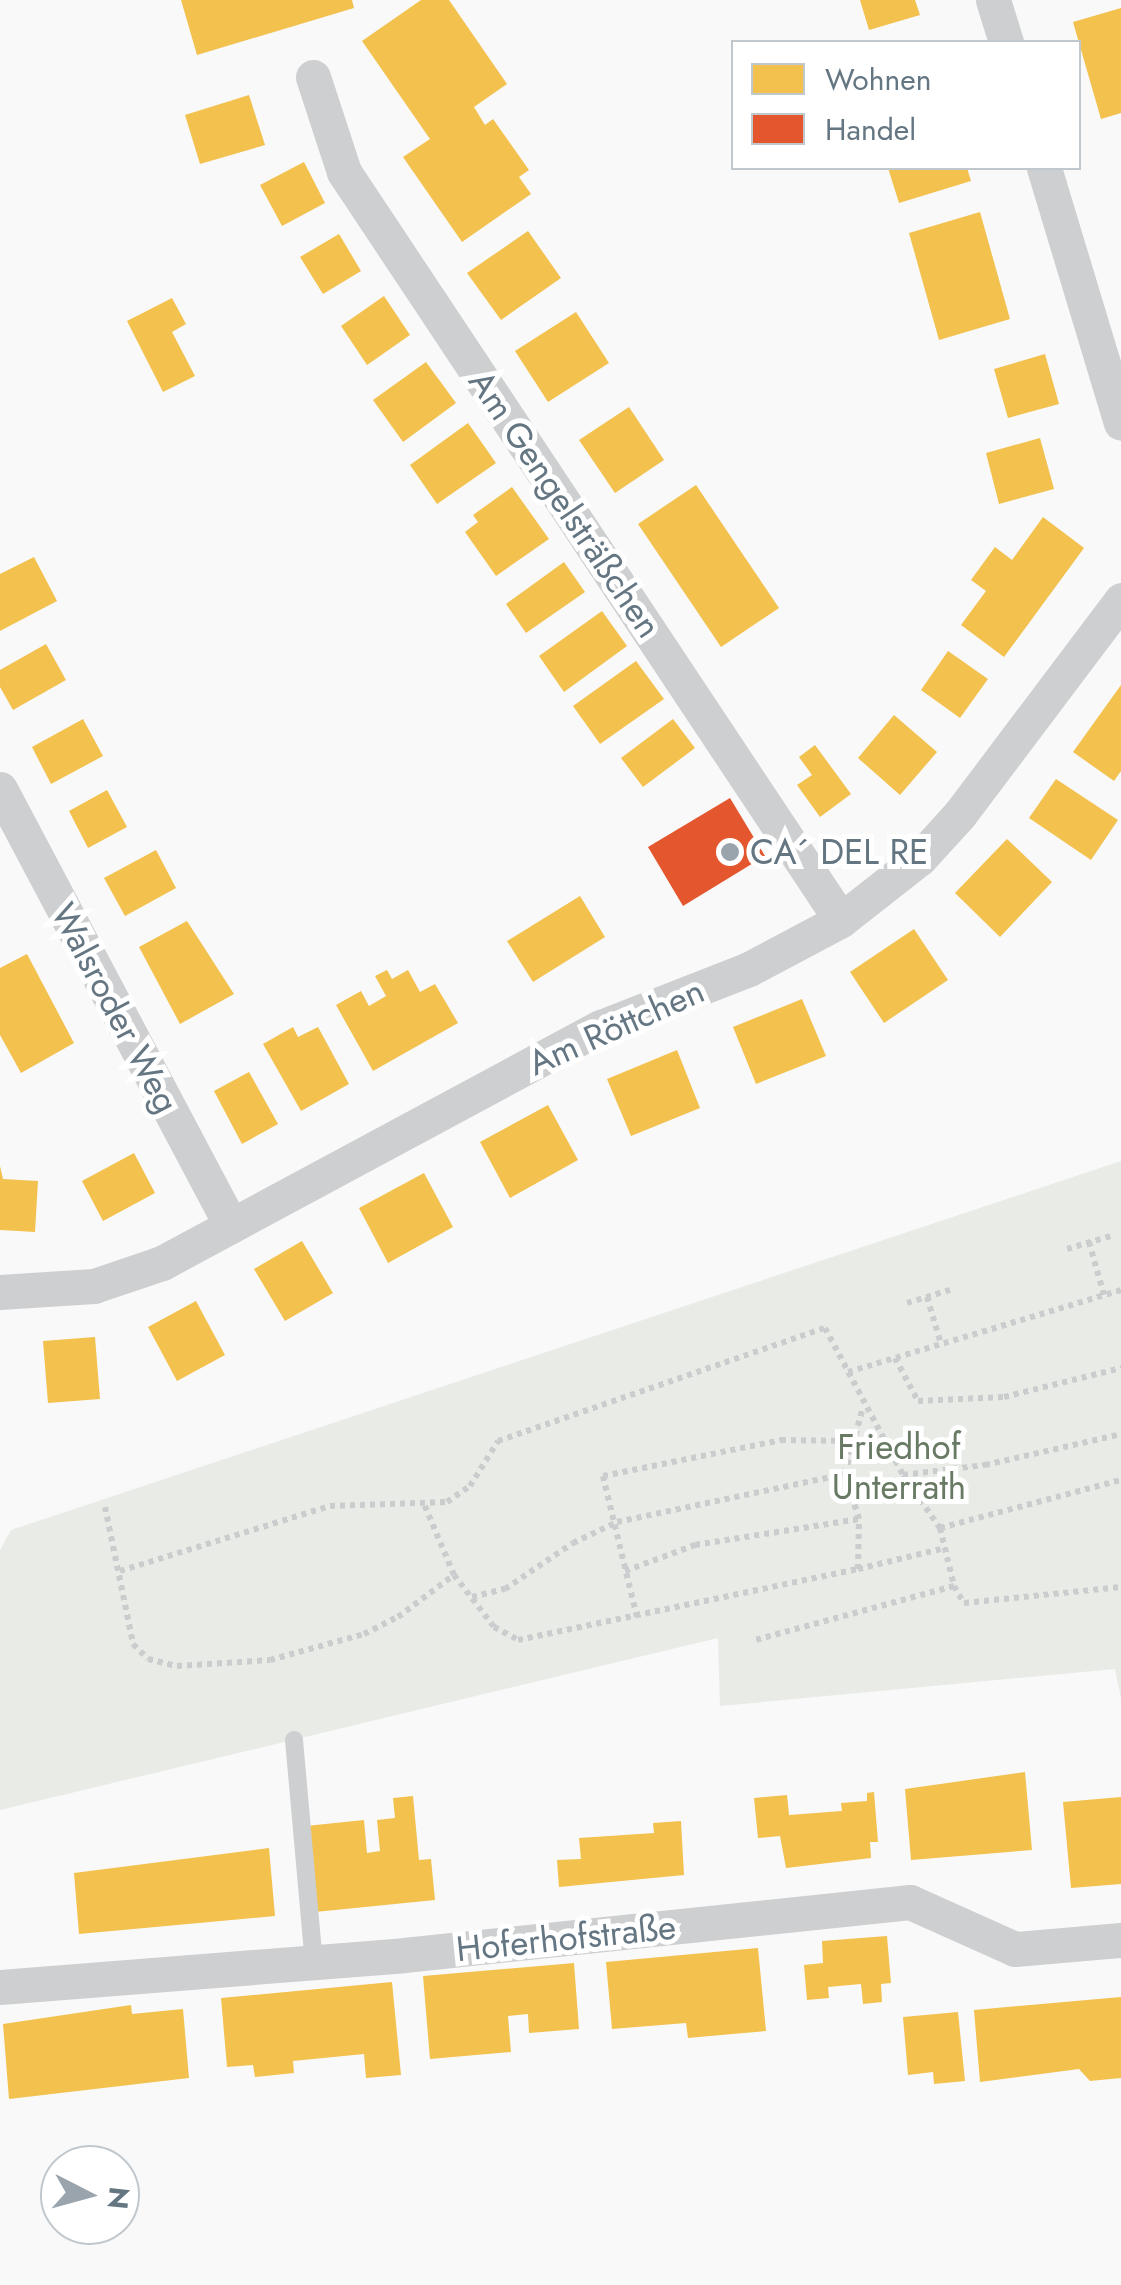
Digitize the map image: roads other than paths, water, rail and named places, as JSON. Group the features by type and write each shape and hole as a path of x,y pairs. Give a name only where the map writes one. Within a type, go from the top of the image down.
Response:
{"street":[{"path":"993,0 1005,40"},
{"name":"Am Gengelsträßchen","path":"313,76 344,172 841,920"},
{"path":"1045,170 1121,423"},
{"name":"Am Röttchen","path":"0,1292 94,1286 162,1263 601,1027 750,969 841,920 920,858 960,814 1121,600"},
{"name":"Walsroder Weg","path":"0,789 231,1226"},
{"name":"Hoferhofstraße","path":"0,1987 314,1962 910,1902 1015,1949 1121,1940"}],"lane":[{"path":"294,1740 314,1962"}],"place":[{"name":"CA´ DEL RE","path":"730,852"}],"park label":[{"name":"Friedhof Unterrath","path":"899,1467"}]}
